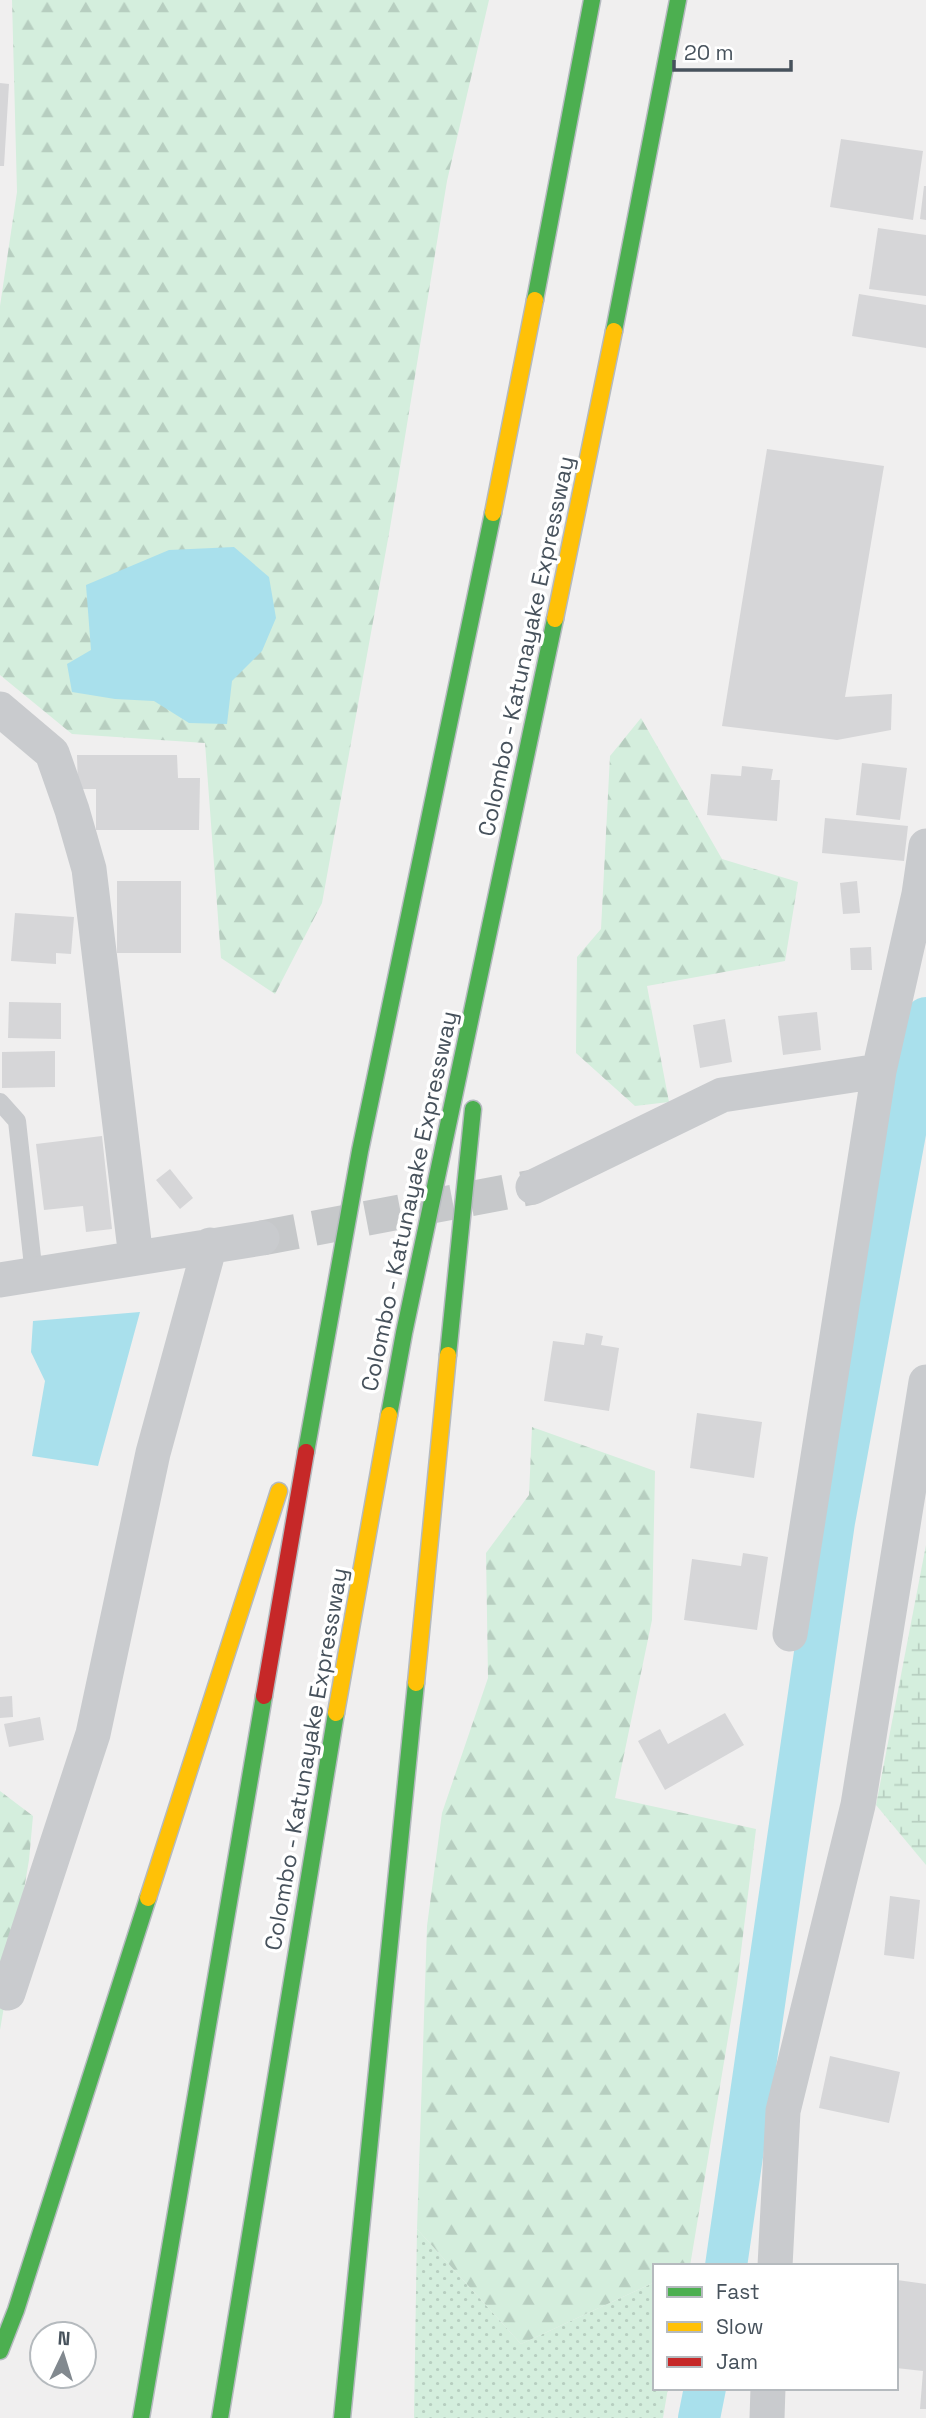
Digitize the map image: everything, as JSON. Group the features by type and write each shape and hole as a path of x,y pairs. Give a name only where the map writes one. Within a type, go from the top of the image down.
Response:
{"highway":[{"path":"141,2418 322,1358 360,1151 514,410 592,0"},
{"name":"Colombo - Katunayake Expressway","path":"220,2418 323,1783 404,1333 594,433 678,0"},
{"path":"478,1060 493,908"},
{"path":"342,2418 475,1088"},
{"path":"0,2351 21,2297 322,1358"}],"street":[{"path":"0,709 52,753 89,869 136,1258"},
{"path":"790,1634 879,1071 919,894 926,846"},
{"path":"533,1188 722,1095 879,1071"},
{"path":"0,1280 262,1238"},
{"path":"8,1993 93,1734 153,1453 210,1245"},
{"path":"775,2264 783,2111 858,1805 926,1382"},
{"path":"767,2418 768,2390"}],"lane":[{"path":"0,1102 17,1121 34,1275"}],"green space":[{"path":"12,0 489,0 447,181 390,528 322,903 275,994 221,958 205,743 72,734 0,675 0,306 17,192"},
{"path":"641,718 722,859 798,882 785,961 647,986 669,1102 635,1106 576,1053 577,957 601,929 610,756"},
{"path":"532,1427 655,1471 652,1620 615,1798 756,1829 737,1984 690,2264 653,2264 653,2283 521,2344 417,2229 427,1926 442,1813 488,1678 486,1553 529,1495"},
{"path":"926,1545 926,1865 876,1805"},
{"path":"0,1791 33,1816 29,1860 0,2030"},
{"path":"417,2229 521,2344 653,2283 653,2390 668,2390 663,2418 414,2418"}],"water":[{"path":"234,547 269,577 276,618 262,651 232,681 227,724 189,723 154,701 115,699 72,692 67,664 91,650 86,585 169,550"},
{"path":"140,1312 98,1466 32,1456 45,1381 31,1352 33,1321"}],"building":[{"path":"0,83 9,84 4,166 0,166"},
{"path":"841,139 923,151 913,220 830,207"},
{"path":"926,186 926,220 920,219"},
{"path":"878,228 926,235 926,296 869,289"},
{"path":"859,294 926,305 926,348 852,336"},
{"path":"767,449 884,466 845,697 892,694 891,730 837,740 722,726"},
{"path":"77,755 177,755 178,778 200,778 199,830 96,830 96,789 78,789"},
{"path":"862,763 907,768 900,820 856,815"},
{"path":"742,766 773,769 771,780 780,780 777,821 707,815 711,774 741,776"},
{"path":"825,818 908,826 904,861 822,853"},
{"path":"117,881 181,881 181,953 117,953"},
{"path":"857,881 860,913 843,914 840,883"},
{"path":"15,913 74,917 71,954 56,953 56,964 11,961"},
{"path":"871,947 872,970 851,970 850,948"},
{"path":"9,1002 61,1003 61,1039 8,1038"},
{"path":"817,1012 821,1050 783,1055 778,1016"},
{"path":"725,1019 732,1062 700,1068 693,1025"},
{"path":"55,1051 55,1087 2,1088 2,1052"},
{"path":"102,1136 112,1229 86,1232 83,1206 44,1210 36,1144"},
{"path":"170,1169 193,1198 180,1209 156,1180"},
{"path":"586,1333 603,1336 601,1345 619,1348 609,1411 544,1401 553,1341 584,1345"},
{"path":"697,1413 762,1422 754,1478 690,1468"},
{"path":"743,1553 768,1557 757,1630 684,1620 692,1559 741,1566"},
{"path":"12,1696 13,1717 0,1718 0,1697"},
{"path":"725,1713 744,1745 665,1790 638,1741 660,1729 668,1744"},
{"path":"40,1717 44,1740 9,1747 4,1724"},
{"path":"890,1896 920,1900 914,1959 884,1955"},
{"path":"830,2056 900,2072 889,2123 819,2108"},
{"path":"898,2280 926,2284 926,2409 920,2409 923,2371 898,2368"}],"waterway":[{"path":"726,2264 834,1522 926,1018"},
{"path":"699,2418 705,2390"}],"tunnel":[{"path":"262,1238 533,1187"}],"traffic: fast":[{"path":"535,300 592,0"},
{"path":"614,331 678,0"},
{"path":"306,1452 360,1151 493,513"},
{"path":"389,1415 555,619"},
{"path":"448,1355 473,1109"},
{"path":"342,2418 416,1683"},
{"path":"141,2418 264,1696"},
{"path":"220,2418 336,1713"},
{"path":"0,2351 16,2310 148,1898"}],"traffic: slow":[{"path":"493,513 535,300"},
{"path":"555,619 614,331"},
{"path":"416,1683 448,1355"},
{"path":"336,1713 389,1415"},
{"path":"148,1898 279,1491"}],"traffic: jam":[{"path":"264,1696 306,1452"}]}
